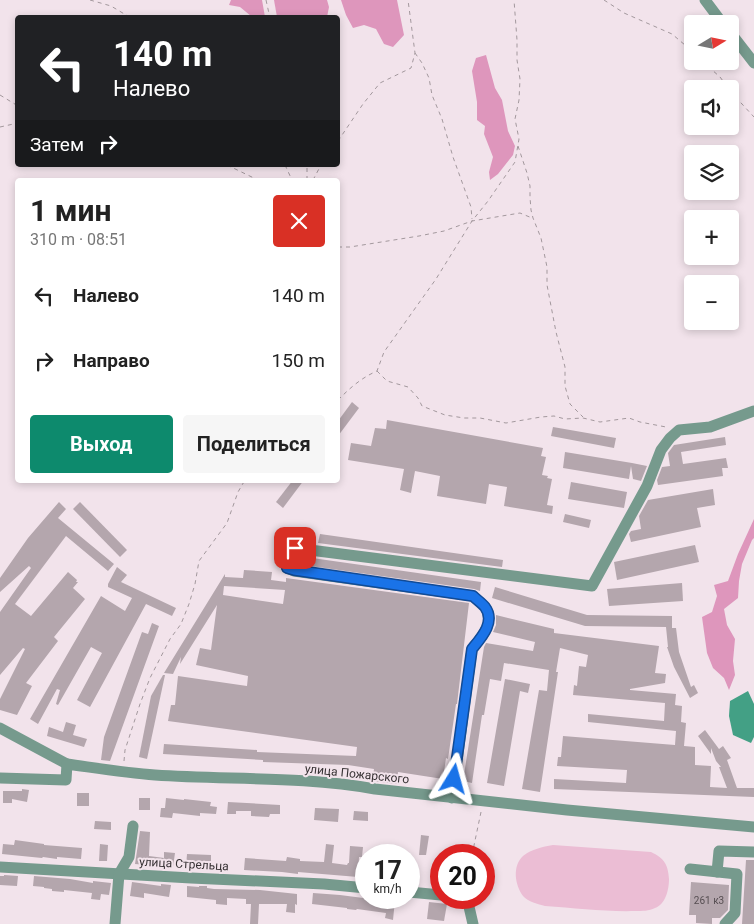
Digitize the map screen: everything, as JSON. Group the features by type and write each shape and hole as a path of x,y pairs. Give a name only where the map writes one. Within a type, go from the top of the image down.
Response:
{"street":[{"path":"704,0 716,15"},
{"path":"739,41 749,50 754,63"},
{"path":"452,798 472,649 484,635 489,621 486,608 473,596 287,568 285,561 289,550 302,548 592,586 648,486 661,450 670,438 679,430 710,428 754,411"},
{"path":"0,728 68,764 66,780 0,778"},
{"name":"улица Пожарского","path":"68,764 153,775 357,786 567,810 754,827"},
{"path":"116,924 119,874 129,857 133,826"},
{"path":"717,872 719,850 754,852"},
{"name":"улица Стрельца","path":"0,867 355,887"},
{"path":"690,869 737,874 735,913 726,924"},
{"path":"470,909 472,924"}],"path":[{"path":"90,0 111,6 126,15"},
{"path":"266,0 269,15"},
{"path":"340,138 380,83 411,68 415,53 408,0"},
{"path":"340,398 352,385 377,371 384,352 436,279 472,221 515,162 518,139 515,120 519,100 520,79 517,60 514,0"},
{"path":"604,0 624,13 672,34 684,44"},
{"path":"415,53 429,78 432,95 442,119 471,207 472,221"},
{"path":"712,70 722,80"},
{"path":"0,95 15,104"},
{"path":"739,101 754,117"},
{"path":"0,127 15,124"},
{"path":"518,145 527,173 533,218 541,238 547,285 565,367 565,386 570,404 583,418"},
{"path":"231,167 254,178"},
{"path":"340,247 419,236 444,231 472,221 520,213 533,218"},
{"path":"377,371 387,381 408,388 418,398 422,406 445,415 506,422 554,416 565,419 583,418 600,422 629,418 679,430"},
{"path":"122,771 125,750 140,704 150,678 170,639 181,624 195,584 199,561 226,523 243,483"},
{"path":"474,844 483,801"}],"shaded area":[{"path":"231,0 262,0 265,15 250,15 240,7 229,5"},
{"path":"274,0 327,0 329,7 327,15 277,15"},
{"path":"341,0 397,0 404,35 393,47 384,44 376,29 364,25 353,28"},
{"path":"486,55 495,88 502,100 508,131 515,146 513,155 498,174 490,180 489,172 493,157 484,134 485,126 477,120 477,102 472,71 476,58"},
{"path":"754,519 754,538 742,564 738,598 724,609 727,625 735,639 733,661 735,675 729,690 724,678 713,668 707,653 702,617 712,612 717,596 714,585 728,581"},
{"path":"748,691 754,704 754,737 751,743 733,735 729,716 730,701"},
{"path":"553,845 651,852 662,859 668,869 669,879 666,896 659,906 641,911 545,906 530,901 523,896 518,887 517,865 523,856 530,852"}],"building":[{"path":"352,402 359,408 340,433 340,418"},
{"path":"387,420 543,448 541,456 546,457 542,475 552,479 547,505 553,506 552,514 504,506 507,487 489,484 486,504 437,496 440,476 415,471 411,493 400,490 404,469 348,460 351,443 371,446 375,428 386,429"},
{"path":"553,427 616,438 614,448 551,436"},
{"path":"725,437 726,445 681,452 683,464 726,458 728,468 722,468 723,476 658,485 657,480 662,467 670,466 668,453 674,445"},
{"path":"565,452 647,466 641,481 633,479 631,466 629,479 563,468"},
{"path":"571,482 627,492 624,508 568,499"},
{"path":"291,483 302,483 283,508 276,502"},
{"path":"713,489 715,505 697,508 701,527 631,542 629,534 631,531 641,529 639,516 648,500"},
{"path":"59,502 66,509 58,518 114,564 108,571 66,536 15,604 31,616 68,572 78,582 73,588 85,599 54,637 58,641 26,683 32,686 17,715 0,710 0,699 25,649 23,648 0,675 0,612 31,568 29,566 0,592 0,578 28,538"},
{"path":"80,502 127,550 120,557 73,509"},
{"path":"565,514 591,520 589,528 563,522"},
{"path":"320,534 503,560 502,567 318,543"},
{"path":"695,545 699,562 617,580 614,562"},
{"path":"298,556 481,582 480,591 296,564 293,558"},
{"path":"117,567 127,575 121,582 176,608 172,616 146,604 90,707 77,700 102,653 91,647 58,705 56,704 60,690 57,689 38,724 30,719 101,596 125,611 132,598 108,587"},
{"path":"244,570 272,572 271,580 286,582 286,578 469,603 457,704 443,779 398,772 397,784 372,781 374,769 348,765 263,762 263,760 163,754 164,744 257,750 257,752 356,756 357,747 168,721 171,705 175,705 178,676 247,686 248,676 196,665 200,648 211,650 217,605 180,664 181,657 173,674 164,673 225,574 225,577 243,578","holes":["224,586 285,590 283,604 223,595"]},
{"path":"682,583 683,601 609,606 607,589"},
{"path":"495,587 587,615 672,616 672,628 676,628 679,652 691,687 694,685 698,693 690,698 674,667 667,647 666,627 585,626 492,598"},
{"path":"496,615 554,629 554,633 659,646 655,673 666,674 665,683 630,690 676,694 675,705 682,706 681,722 686,723 684,746 695,747 695,765 711,766 710,787 727,788 719,767 721,767 716,761 711,748 711,754 698,736 705,730 719,749 723,746 731,758 727,760 737,788 754,788 754,797 554,789 554,779 626,783 627,770 557,766 558,757 561,757 563,736 675,745 676,731 588,722 588,714 664,721 665,703 573,695 574,685 577,686 579,666 586,667 588,655 560,648 540,792 522,789 539,690 547,691 549,670 504,663 501,681 490,679 484,715 482,715 472,783 463,781 486,643 533,651 535,642 493,632 496,625"},
{"path":"152,623 159,626 110,761 101,760 104,737 142,632 148,634"},
{"path":"163,675 165,675 147,759 139,757 151,696"},
{"path":"505,679 530,684 528,693 520,691 504,786 487,783"},
{"path":"66,722 76,725 73,735 87,739 84,747 47,736 49,727 63,732"},
{"path":"22,789 29,790 27,802 12,799 12,803 3,803 3,791 22,791"},
{"path":"77,793 89,793 89,806 77,806"},
{"path":"139,798 150,798 150,810 139,810"},
{"path":"166,798 211,802 210,806 217,807 216,814 200,813 200,816 173,813 172,818 160,817 161,808 165,808"},
{"path":"228,802 280,805 280,814 270,814 269,817 251,816 251,811 236,811 236,814 227,814"},
{"path":"315,808 339,809 338,822 314,820"},
{"path":"354,811 368,812 368,821 353,820"},
{"path":"95,821 111,822 111,830 94,829"},
{"path":"140,831 150,832 149,856 164,858 164,852 175,853 173,867 135,864"},
{"path":"421,835 429,836 426,855 420,855"},
{"path":"15,840 44,845 82,848 81,859 57,857 57,859 2,854 3,844 14,845"},
{"path":"100,844 108,845 107,861 99,861"},
{"path":"326,844 334,845 332,863 347,865 349,863 350,846 355,846 355,877 244,870 245,858 286,861 287,857 300,859 300,861 324,862"},
{"path":"187,854 211,855 211,869 186,867"},
{"path":"746,860 754,860 754,924 742,924"},
{"path":"0,876 18,876 17,886 0,885"},
{"path":"34,876 93,883 93,881 111,883 109,895 101,894 100,900 91,899 92,893 64,890 64,892 52,891 52,889 33,886"},
{"path":"132,882 161,886 161,884 171,885 169,897 144,893 144,898 130,896"},
{"path":"691,882 729,885 728,910 720,918 712,918 712,924 696,923 696,915 689,915"},
{"path":"187,886 297,894 297,905 295,904 295,913 286,912 287,904 259,904 258,924 250,924 251,904 246,904 246,899 227,898 227,905 216,904 216,900 187,897"},
{"path":"313,893 340,895 355,897 355,909 357,909 356,910 347,909 312,904"},
{"path":"429,902 430,909 446,909 444,921 427,919"},
{"path":"357,909 394,909 393,920 385,918 386,913"}],"route":[{"path":"295,548 289,550 286,554 287,568 473,596 486,608 489,621 484,635 472,649 454,779"}]}
